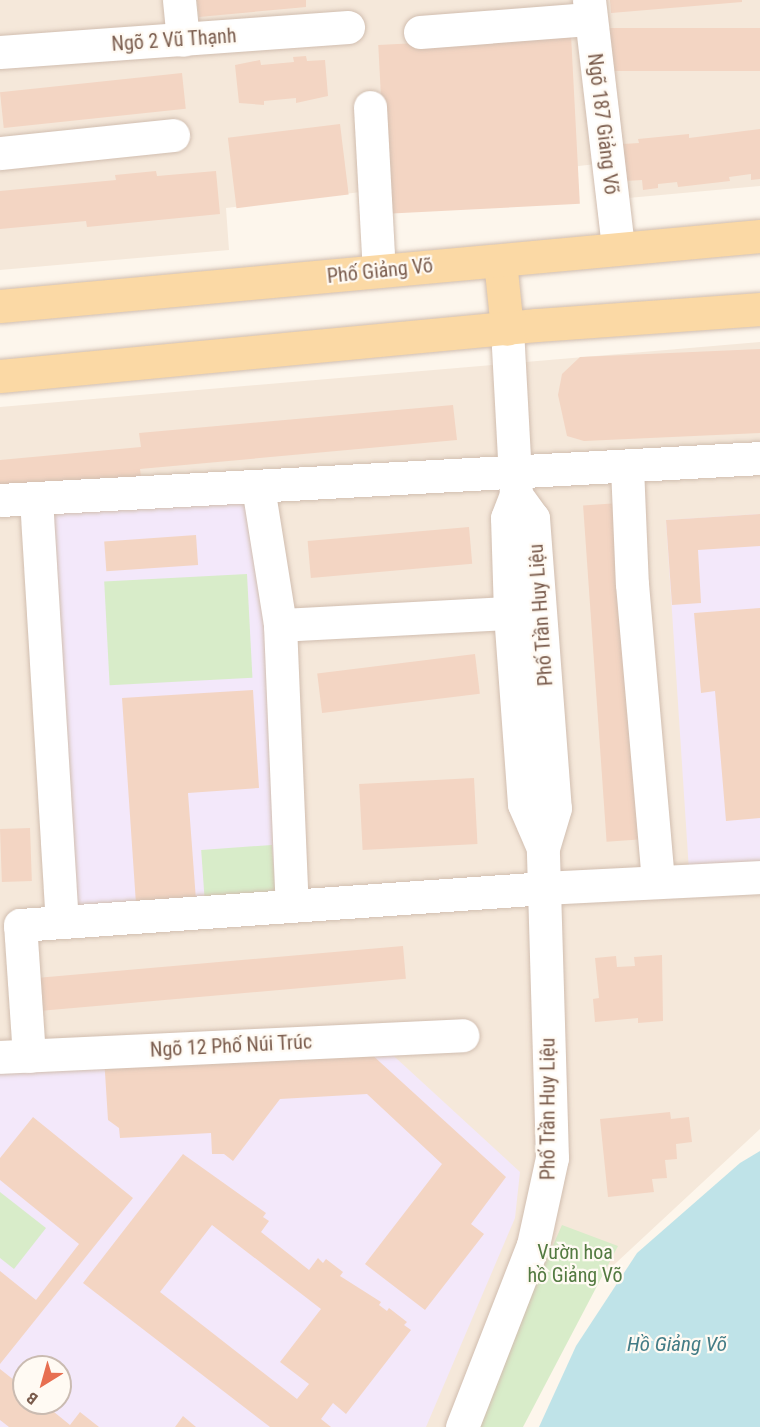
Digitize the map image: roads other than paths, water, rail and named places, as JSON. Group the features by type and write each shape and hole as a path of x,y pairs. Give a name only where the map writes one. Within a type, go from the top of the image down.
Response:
{"main road":[{"name":"Phố Giảng Võ","path":"0,306 760,236"},
{"path":"500,261 507,329"},
{"path":"0,376 507,329 760,309"}],"street":[{"path":"179,0 183,40"},
{"path":"420,32 589,9"},
{"name":"Ngõ 187 Giảng Võ","path":"589,9 618,248"},
{"name":"Ngõ 2 Vũ Thạnh","path":"0,52 348,27"},
{"path":"370,107 379,271"},
{"path":"0,153 173,135"},
{"name":"Phố Trần Huy Liệu","path":"507,329 516,484 507,518 510,613 524,804 543,848"},
{"path":"0,500 258,487 516,484 627,467 760,458"},
{"path":"627,467 632,584 658,882"},
{"name":"Phố Trần Huy Liệu","path":"462,1427 533,1245 548,1186 552,1158 543,848 555,808 533,518 516,484"},
{"path":"258,487 280,625 292,906"},
{"path":"36,499 62,921"},
{"path":"280,625 510,613"},
{"path":"15,1056 20,925 545,888 760,877"},
{"name":"Ngõ 12 Phố Núi Trúc","path":"15,1056 462,1035"}],"water":[{"name":"Hồ Giảng Võ","path":"760,1151 760,1427 539,1427 576,1346 637,1253 740,1163"}],"park label":[{"name":"Vườn hoa hồ Giảng Võ","path":"575,1264"}]}
